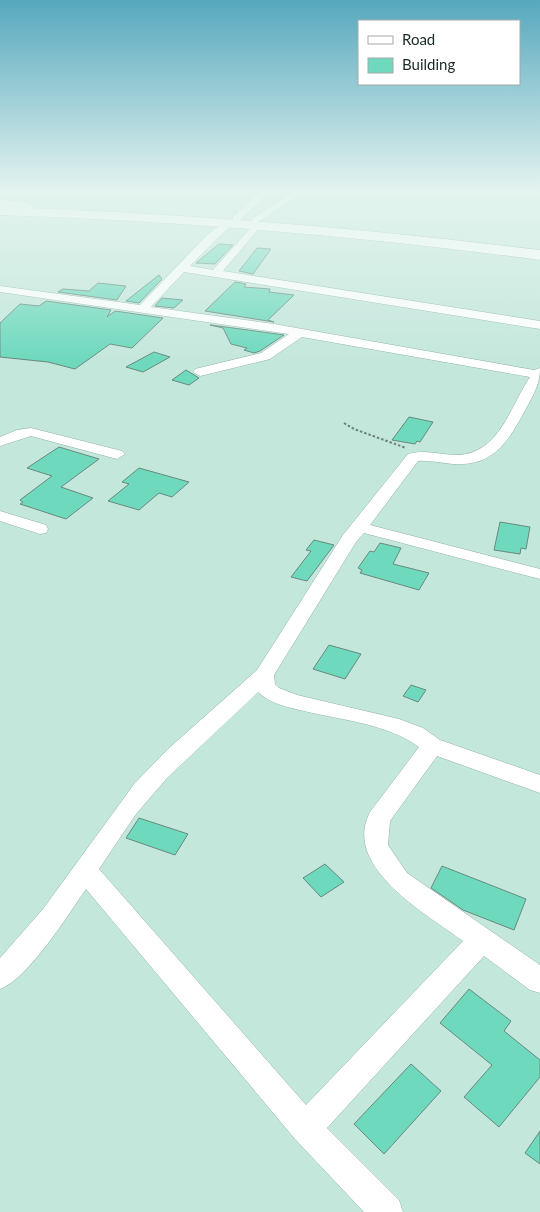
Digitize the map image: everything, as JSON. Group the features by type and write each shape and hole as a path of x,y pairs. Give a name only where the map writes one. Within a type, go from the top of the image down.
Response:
{"highway":[{"path":"471,247 540,255"},
{"path":"511,247 540,250"}],"street":[{"path":"144,308 181,268 204,247"},
{"path":"215,274 237,247"},
{"path":"181,268 540,325"},
{"path":"0,289 144,308 539,373 510,424 490,452 460,459 423,455 413,457 349,539 264,674 157,775 129,807 86,870 14,964 0,977"},
{"path":"200,372 238,360 265,356 298,333"},
{"path":"0,442 22,433 43,434 117,454"},
{"path":"0,516 40,529"},
{"path":"360,527 540,574"},
{"path":"264,674 265,686 272,693 292,701 391,724 414,732 432,746 540,784"},
{"path":"432,746 378,819 376,846 398,880 540,980"},
{"path":"86,870 306,1128 387,1212"},
{"path":"306,1128 482,940"}],"path":[{"path":"344,423 354,429 423,455"}],"building":[{"path":"216,247 232,247 215,264 196,263"},
{"path":"257,248 271,249 253,274 239,271"},
{"path":"159,275 162,279 139,303 126,301"},
{"path":"235,282 246,284 244,287 270,289 269,292 294,295 268,320 274,322 205,311"},
{"path":"98,283 126,286 117,300 58,292 63,289 89,291"},
{"path":"162,298 183,300 174,308 155,306"},
{"path":"46,301 111,310 107,317 115,311 163,318 132,348 110,344 75,369 48,362 0,357 0,323 20,304 39,306"},
{"path":"210,325 284,335 254,353 244,350 247,348 231,344 223,328"},
{"path":"154,352 170,357 143,372 126,367"},
{"path":"186,370 199,378 189,385 172,380"},
{"path":"409,417 433,422 420,442 417,441 415,444 392,440"},
{"path":"59,447 99,459 61,487 93,498 66,519 20,504 23,502 20,500 52,476 27,468"},
{"path":"139,468 189,482 172,497 159,493 139,510 108,501 129,484 122,482"},
{"path":"500,522 530,527 526,549 521,548 520,554 494,550"},
{"path":"314,540 334,545 307,581 291,577 311,551 306,550"},
{"path":"380,543 401,548 393,564 429,573 419,590 360,573 362,570 358,568 370,551 374,552"},
{"path":"329,645 361,654 345,679 313,669"},
{"path":"411,685 426,690 418,702 403,696"},
{"path":"139,818 188,834 175,855 126,838"},
{"path":"325,864 344,882 321,897 303,878"},
{"path":"442,866 526,899 514,930 463,910 431,888"},
{"path":"469,989 511,1021 504,1031 540,1060 540,1077 499,1127 464,1097 492,1065 440,1023"},
{"path":"411,1064 441,1091 384,1154 354,1124"},
{"path":"540,1131 540,1164 525,1153"}]}
